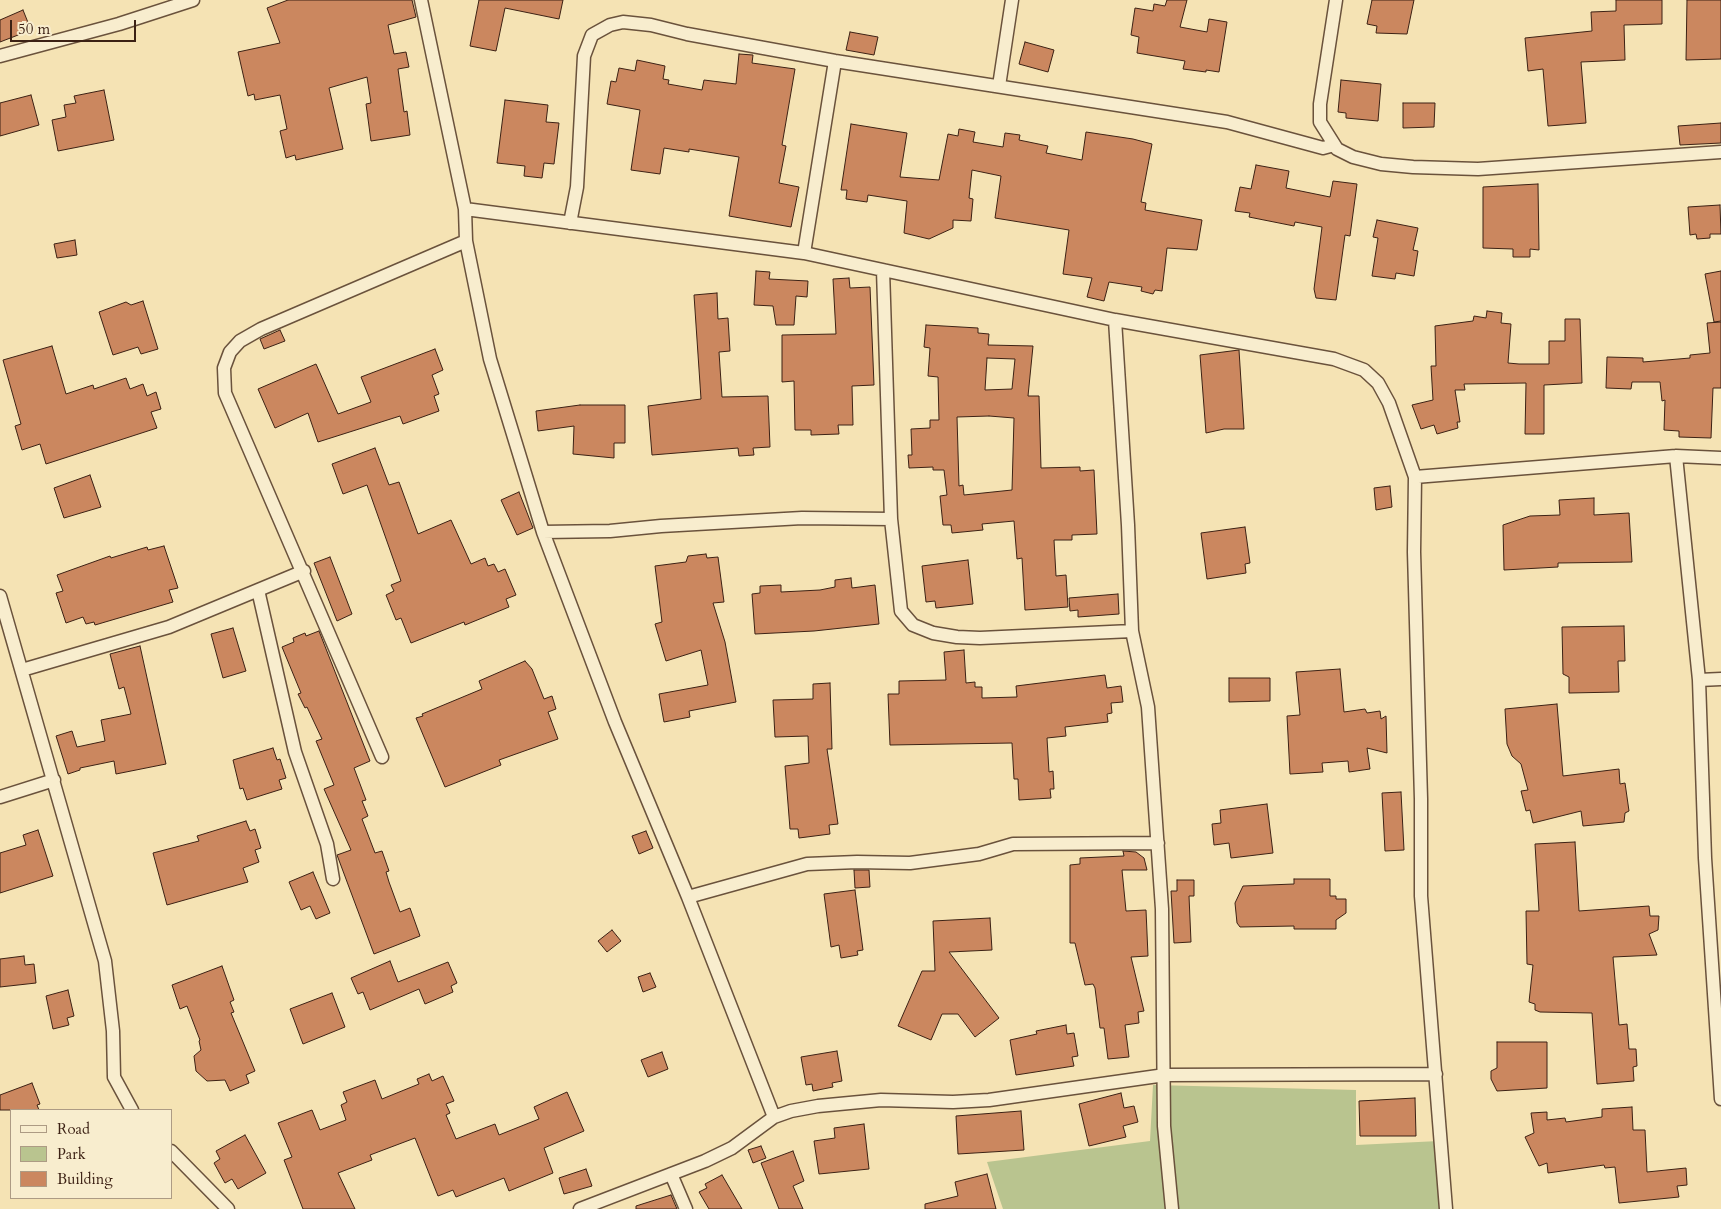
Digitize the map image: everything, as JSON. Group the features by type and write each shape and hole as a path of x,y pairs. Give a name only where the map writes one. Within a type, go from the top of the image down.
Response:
{"street":[{"path":"0,56 119,24 194,0"},
{"path":"421,0 464,209 466,241 490,359 544,532 615,722 688,897 774,1117"},
{"path":"999,86 1012,0"},
{"path":"1336,0 1320,104 1320,122 1334,145 1353,157 1381,164 1478,169 1721,152"},
{"path":"570,223 578,187 584,56 592,35 599,30 623,22 651,25 687,34 835,61 1227,122 1323,148 1334,145"},
{"path":"804,253 835,61"},
{"path":"464,209 804,253 1116,320 1334,359 1364,370 1378,383 1389,403 1415,477 1414,552 1421,799 1421,896 1446,1209"},
{"path":"382,757 304,571 225,393 224,368 230,352 240,341 260,329 466,241"},
{"path":"883,270 891,519 901,611 913,625 933,633 980,638 1132,631"},
{"path":"1116,320 1132,631 1148,707 1158,843 1162,909 1164,1126 1172,1209"},
{"path":"1415,477 1676,456 1721,458"},
{"path":"1676,456 1699,680 1705,858 1721,1099"},
{"path":"544,532 610,532 661,526 802,518 891,519"},
{"path":"22,670 169,627 304,571"},
{"path":"258,590 295,752 327,844 333,879"},
{"path":"0,596 105,961 113,1031 114,1077 131,1109"},
{"path":"1699,680 1721,679"},
{"path":"0,797 54,780"},
{"path":"688,897 807,864 926,862 979,854 1013,844 1158,843"},
{"path":"580,1209 705,1161 732,1148 774,1117 791,1110 881,1100 953,1102 989,1100 1165,1075 1436,1074"},
{"path":"172,1152 228,1209"},
{"path":"671,1174 686,1209"}],"green space":[{"path":"1153,1085 1356,1090 1356,1145 1439,1141 1443,1209 1003,1209 987,1162 1150,1141"}],"building":[{"path":"288,0 412,0 416,17 388,25 394,54 406,52 409,67 398,69 404,112 407,111 410,135 371,141 366,104 371,103 367,77 329,88 343,149 296,160 295,155 286,158 280,131 287,129 280,95 255,100 254,94 248,96 238,52 280,43 267,8"},
{"path":"479,0 563,0 559,19 505,8 496,51 470,46"},
{"path":"1167,0 1187,0 1180,27 1207,32 1209,19 1227,22 1219,72 1183,69 1185,61 1137,53 1139,37 1131,35 1135,8 1153,11 1154,4 1165,6"},
{"path":"1372,0 1414,0 1407,34 1376,33 1377,26 1367,24"},
{"path":"1616,0 1662,0 1662,24 1624,25 1625,60 1581,62 1586,123 1548,126 1543,69 1528,71 1525,38 1592,31 1591,12 1616,11"},
{"path":"1687,0 1721,0 1721,59 1686,60"},
{"path":"23,10 31,30 0,42 0,20"},
{"path":"850,32 878,37 874,55 846,50"},
{"path":"1025,42 1054,50 1048,72 1019,64"},
{"path":"739,54 753,55 752,63 795,69 782,145 786,146 779,183 799,187 791,227 729,216 739,157 689,149 689,152 664,148 660,174 631,170 640,110 607,104 611,81 616,82 619,68 635,71 637,60 665,66 663,79 669,80 668,84 702,90 704,80 736,84"},
{"path":"1341,80 1381,84 1378,121 1346,118 1346,113 1338,112"},
{"path":"104,90 114,140 58,151 52,120 66,117 64,105 76,103 74,96"},
{"path":"31,95 39,125 0,136 0,103"},
{"path":"505,100 548,105 546,122 559,123 554,164 544,163 542,178 524,176 525,166 497,163"},
{"path":"1403,103 1435,103 1434,127 1403,128"},
{"path":"1721,123 1721,143 1680,145 1678,126"},
{"path":"851,124 907,133 900,177 939,180 948,134 958,136 959,129 975,132 973,142 1003,147 1005,133 1020,135 1019,140 1048,146 1046,153 1082,160 1086,132 1133,139 1152,144 1141,202 1146,203 1145,210 1202,220 1197,250 1167,248 1162,291 1155,290 1153,294 1141,291 1142,287 1109,282 1104,301 1087,297 1092,278 1063,274 1069,230 995,218 1001,176 972,170 969,198 973,199 971,221 953,220 953,228 929,239 904,233 907,201 868,195 867,202 846,199 847,190 841,190"},
{"path":"1256,165 1289,171 1286,188 1330,197 1333,181 1357,184 1350,236 1345,235 1336,300 1316,298 1314,289 1322,227 1295,222 1294,226 1249,217 1250,213 1235,211 1240,187 1251,189"},
{"path":"1538,184 1539,250 1530,249 1530,257 1513,257 1513,249 1483,248 1483,187"},
{"path":"1720,205 1721,234 1710,234 1710,238 1697,239 1696,234 1690,235 1688,207"},
{"path":"1377,220 1418,228 1413,250 1418,251 1414,276 1396,273 1395,279 1372,276 1378,238 1373,237"},
{"path":"75,240 77,255 57,258 54,244"},
{"path":"756,271 770,272 769,279 808,281 807,297 796,296 794,325 776,325 773,306 754,305"},
{"path":"1721,271 1721,321 1714,322 1705,274"},
{"path":"849,278 850,288 870,287 874,385 852,386 853,425 838,425 839,434 811,435 811,430 795,430 794,381 782,382 782,335 836,334 833,279"},
{"path":"717,293 718,319 728,318 730,351 719,352 722,397 768,396 770,447 753,448 754,455 739,456 738,448 652,455 648,406 701,399 694,295"},
{"path":"143,301 158,349 141,354 138,347 113,355 99,312 126,302 131,305"},
{"path":"1487,311 1502,313 1501,323 1511,324 1508,363 1519,364 1549,364 1549,341 1565,341 1565,319 1580,319 1582,383 1544,385 1544,434 1525,434 1526,383 1464,384 1465,390 1455,390 1460,422 1457,422 1458,428 1437,434 1434,425 1421,429 1412,405 1433,400 1431,366 1436,366 1435,326 1473,321 1474,316 1486,318"},
{"path":"1721,322 1721,388 1713,388 1711,438 1679,437 1679,431 1664,430 1665,400 1662,401 1660,382 1632,382 1631,389 1606,388 1607,357 1643,358 1643,362 1690,358 1690,355 1710,353 1707,323"},
{"path":"926,325 978,328 978,333 989,334 988,345 1033,346 1028,396 1039,396 1041,468 1080,467 1080,471 1094,470 1097,534 1072,535 1072,540 1054,540 1056,576 1066,575 1068,607 1025,610 1022,558 1017,559 1014,521 982,524 983,530 952,533 951,525 943,525 940,496 947,495 944,470 933,470 933,467 909,468 908,455 912,455 911,429 930,428 930,420 939,420 938,377 928,376 930,348 924,347","holes":["987,358 1015,359 1012,389 985,390","989,416 1014,418 1012,490 964,495 963,485 959,486 957,417"]},
{"path":"280,330 285,341 264,349 260,339"},
{"path":"52,346 66,394 93,385 94,389 126,378 130,389 143,384 147,396 156,392 161,409 151,412 157,428 46,464 40,444 22,450 15,426 21,424 3,360"},
{"path":"435,349 443,370 432,375 439,394 434,396 439,411 403,424 400,416 318,442 308,413 275,428 258,389 316,364 338,414 371,402 361,377"},
{"path":"1239,350 1244,429 1224,429 1206,433 1200,355"},
{"path":"580,405 625,405 625,443 614,443 614,458 573,454 574,426 538,431 536,411"},
{"path":"375,448 389,485 399,482 418,534 451,520 471,564 485,558 488,566 494,564 498,572 505,569 516,595 506,599 509,607 465,625 464,622 411,643 401,618 396,620 386,595 394,591 391,585 401,581 367,485 343,494 332,464"},
{"path":"90,475 101,507 64,518 54,488"},
{"path":"1390,486 1392,507 1376,510 1374,488"},
{"path":"519,492 533,528 517,535 501,500"},
{"path":"1594,498 1594,515 1629,513 1632,562 1558,563 1558,567 1504,570 1503,525 1530,516 1560,515 1559,500"},
{"path":"1245,527 1250,563 1245,564 1246,573 1207,579 1201,533"},
{"path":"164,546 178,588 169,590 173,602 95,625 94,622 86,624 83,617 66,623 56,593 63,591 57,575 110,556 111,558 147,547 148,550"},
{"path":"706,554 707,558 718,557 724,602 713,603 725,642 736,702 689,711 690,717 664,722 659,694 708,685 701,650 666,661 655,624 662,622 655,566 686,562 688,556"},
{"path":"330,557 352,614 337,621 314,563"},
{"path":"968,560 973,604 936,608 935,601 926,602 922,566"},
{"path":"851,578 852,588 875,585 879,624 814,631 755,634 752,594 760,593 760,586 781,585 781,592 820,590 835,587 835,580"},
{"path":"1118,594 1119,614 1078,617 1078,610 1070,611 1069,598"},
{"path":"1624,626 1625,661 1618,661 1619,692 1569,693 1569,677 1563,674 1562,627"},
{"path":"233,628 246,671 223,678 211,634"},
{"path":"319,631 370,761 354,768 366,800 362,801 368,816 362,819 375,853 382,851 389,871 386,872 400,912 410,908 420,936 374,954 337,855 351,850 324,789 334,785 316,741 322,739 307,707 305,708 298,694 301,693 282,647 294,642 293,638 305,633 306,636"},
{"path":"140,646 166,764 116,774 114,761 80,768 80,770 68,774 56,736 72,731 77,747 105,741 101,720 131,714 124,687 119,689 110,654"},
{"path":"964,650 966,683 975,682 975,687 982,687 982,698 1017,697 1016,686 1105,675 1107,688 1121,686 1123,702 1111,703 1112,713 1107,714 1108,722 1065,727 1066,736 1047,738 1049,772 1053,771 1054,789 1050,789 1051,798 1019,800 1018,779 1014,779 1012,743 890,745 888,694 899,694 899,681 946,680 944,652"},
{"path":"525,661 532,669 544,699 552,696 556,709 548,712 558,739 499,760 501,765 445,787 416,718 482,689 479,681"},
{"path":"1340,669 1344,712 1365,709 1367,713 1380,711 1381,719 1386,716 1387,753 1367,748 1370,769 1349,772 1348,761 1322,763 1323,772 1290,774 1287,716 1300,715 1296,672"},
{"path":"1229,678 1270,678 1270,701 1229,702"},
{"path":"830,683 832,749 827,749 838,824 829,825 830,834 799,838 798,829 790,829 785,766 809,763 808,736 775,737 773,700 813,699 813,684"},
{"path":"1557,704 1563,776 1619,769 1620,784 1625,783 1629,811 1625,813 1624,822 1583,826 1581,811 1533,823 1530,810 1526,811 1521,791 1528,790 1521,764 1512,756 1507,744 1505,709"},
{"path":"273,748 277,760 280,759 286,778 279,780 282,789 247,800 243,788 240,789 233,760"},
{"path":"1401,792 1404,850 1385,851 1382,793"},
{"path":"1267,804 1273,853 1231,858 1229,843 1214,845 1212,824 1221,823 1220,810"},
{"path":"246,821 250,831 255,829 261,848 255,850 259,862 243,868 248,882 167,905 153,853 199,841 197,836"},
{"path":"38,830 53,876 0,893 0,853 26,845 23,835"},
{"path":"646,831 653,848 639,854 632,836"},
{"path":"1575,842 1579,911 1649,906 1650,916 1659,916 1658,930 1649,934 1657,955 1613,957 1619,1025 1627,1024 1629,1049 1636,1049 1637,1066 1633,1067 1634,1081 1597,1084 1592,1013 1540,1012 1535,1010 1535,1004 1529,1002 1533,965 1527,964 1526,911 1539,911 1535,844"},
{"path":"1123,851 1136,852 1144,858 1147,870 1122,870 1126,911 1146,910 1148,956 1131,957 1144,1011 1138,1012 1139,1023 1125,1025 1129,1057 1108,1059 1104,1028 1100,1028 1095,988 1093,984 1085,985 1075,943 1070,943 1070,865 1080,864 1080,858 1124,856"},
{"path":"854,870 869,870 870,887 855,888"},
{"path":"313,872 330,913 316,919 310,906 301,910 289,882"},
{"path":"1294,879 1330,879 1330,896 1336,896 1336,899 1346,899 1346,913 1336,920 1336,929 1294,929 1294,926 1240,927 1237,923 1235,903 1243,886 1294,884"},
{"path":"1177,880 1194,880 1194,896 1189,896 1191,942 1174,943 1171,891 1177,891"},
{"path":"855,890 863,950 857,951 858,955 841,958 839,945 831,947 824,894"},
{"path":"990,918 992,950 949,952 999,1018 975,1037 958,1014 942,1014 931,1040 898,1026 922,971 935,971 933,921"},
{"path":"612,930 621,941 607,952 598,941"},
{"path":"24,956 25,965 34,964 36,983 0,987 0,959"},
{"path":"390,961 398,982 448,962 457,983 451,986 453,992 425,1004 419,989 370,1010 363,992 358,994 351,978"},
{"path":"222,966 234,1000 230,1002 234,1012 231,1013 255,1071 246,1075 249,1083 230,1091 225,1080 207,1081 196,1071 194,1056 201,1050 200,1040 187,1006 180,1009 172,985"},
{"path":"650,973 656,987 643,992 638,977"},
{"path":"68,990 74,1016 67,1018 69,1025 53,1029 46,996"},
{"path":"332,993 345,1027 303,1044 290,1009"},
{"path":"1066,1025 1067,1034 1074,1033 1078,1056 1072,1057 1074,1066 1016,1075 1010,1040 1037,1034 1036,1031"},
{"path":"1497,1042 1547,1042 1547,1088 1497,1091 1491,1079 1491,1071 1497,1068"},
{"path":"837,1051 842,1081 832,1083 833,1087 813,1091 812,1084 806,1085 801,1057"},
{"path":"662,1052 668,1069 648,1077 641,1060"},
{"path":"429,1074 432,1081 443,1076 454,1101 446,1104 450,1113 446,1115 456,1139 495,1124 499,1135 539,1119 534,1107 567,1092 584,1131 544,1148 553,1173 509,1191 504,1178 456,1197 453,1190 438,1196 415,1138 370,1155 372,1160 338,1173 355,1209 303,1209 284,1160 292,1157 278,1123 312,1110 320,1130 346,1120 341,1105 347,1102 343,1092 375,1080 382,1099 419,1084 417,1079"},
{"path":"32,1083 40,1104 37,1105 39,1109 0,1110 0,1095"},
{"path":"1121,1093 1124,1108 1134,1106 1138,1122 1123,1126 1126,1137 1089,1146 1079,1104"},
{"path":"1415,1098 1416,1136 1360,1136 1359,1101"},
{"path":"1632,1107 1633,1130 1645,1130 1647,1172 1686,1168 1687,1185 1677,1186 1679,1197 1619,1203 1615,1167 1605,1168 1604,1165 1548,1173 1547,1163 1539,1166 1525,1137 1534,1133 1531,1113 1547,1112 1547,1120 1565,1118 1566,1122 1602,1117 1602,1109"},
{"path":"1021,1111 1024,1150 958,1154 956,1116"},
{"path":"864,1124 869,1169 819,1174 814,1141 835,1138 834,1128"},
{"path":"245,1135 266,1173 238,1189 232,1179 225,1183 214,1163 220,1159 216,1151"},
{"path":"761,1146 766,1158 753,1163 748,1150"},
{"path":"793,1151 804,1181 793,1186 803,1209 779,1209 761,1163"},
{"path":"586,1169 592,1186 564,1194 559,1178"},
{"path":"987,1174 996,1209 925,1209 925,1204 958,1196 955,1182"},
{"path":"722,1175 742,1209 709,1209 699,1192 707,1188 705,1184"},
{"path":"671,1195 677,1209 636,1209 636,1206"}]}
